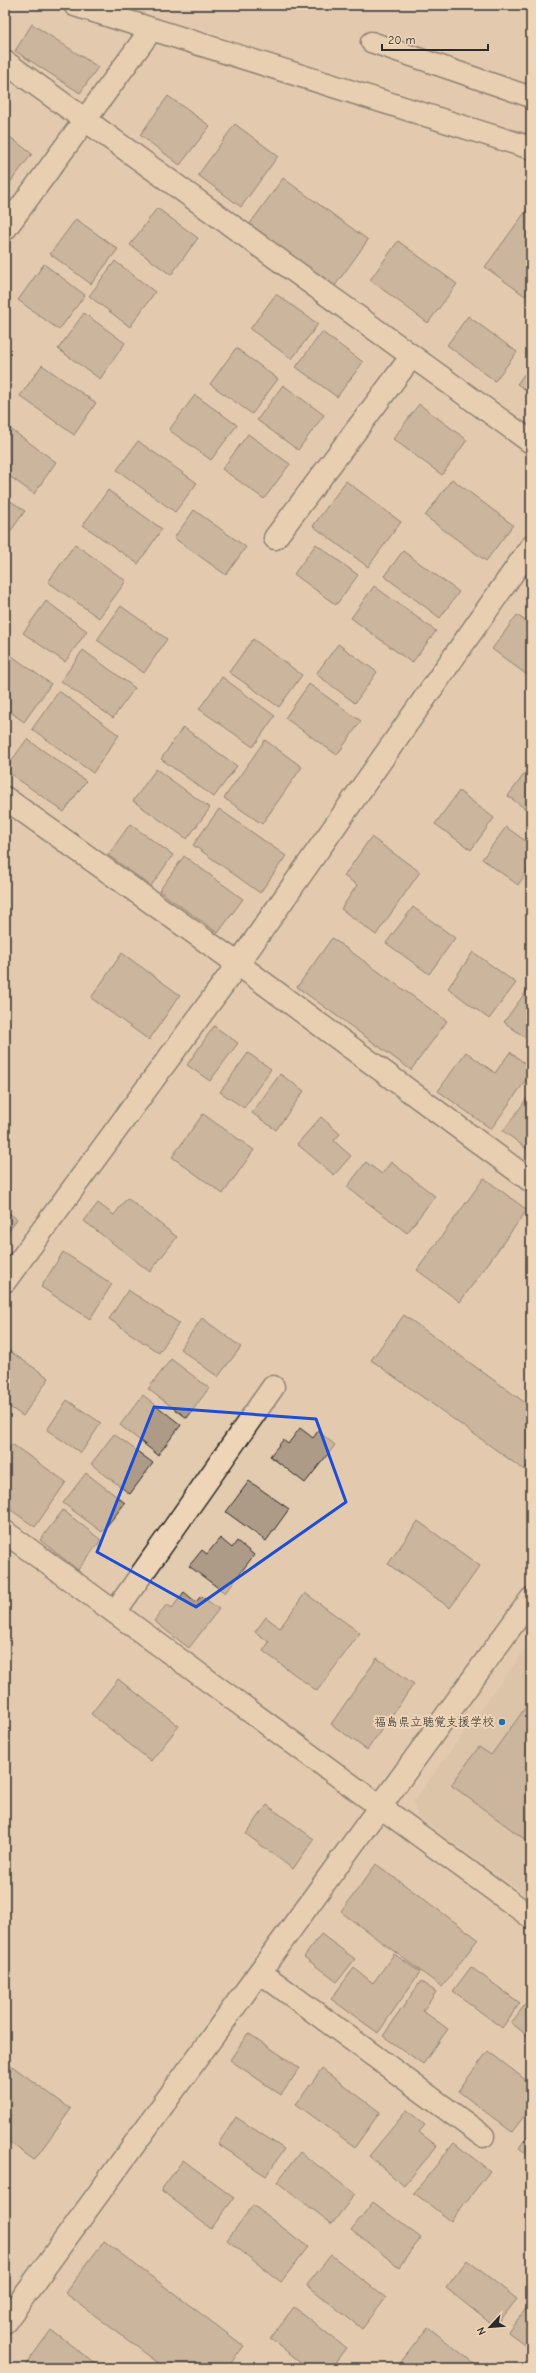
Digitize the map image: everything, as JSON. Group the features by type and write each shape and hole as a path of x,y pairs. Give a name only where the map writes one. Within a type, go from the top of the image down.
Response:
{"street":[{"path":"75,5 531,148"},
{"path":"5,229 84,119 151,30"},
{"path":"5,62 531,442"},
{"path":"274,538 412,356"},
{"path":"5,1281 238,964 531,547"},
{"path":"5,798 238,964 531,1181"},
{"path":"114,1612 273,1387"},
{"path":"5,1532 380,1808 531,1917"},
{"path":"5,2322 531,1599"},
{"path":"260,1972 483,2136"}],"lane":[{"path":"371,42 531,97"}],"highlighted area":[{"path":"154,1407 316,1419 346,1502 196,1607 97,1552"}],"shaded area":[{"name":"福島県立聴覚支援学校","path":"531,1641 531,1899 418,1817 413,1802"}],"building":[{"path":"32,24 98,67 80,93 15,51"},
{"path":"168,96 210,126 180,165 140,135"},
{"path":"235,124 278,156 241,207 198,175"},
{"path":"5,133 32,154 5,189"},
{"path":"283,178 368,240 334,287 249,225"},
{"path":"531,204 531,288 525,296 485,267"},
{"path":"157,208 198,238 171,275 130,245"},
{"path":"76,219 118,249 91,284 50,254"},
{"path":"398,241 457,284 428,323 370,280"},
{"path":"115,261 155,292 130,327 89,296"},
{"path":"44,264 85,295 59,330 18,300"},
{"path":"276,294 318,324 292,359 250,329"},
{"path":"84,313 125,343 100,379 58,349"},
{"path":"468,316 517,352 495,381 447,345"},
{"path":"322,332 363,362 337,397 296,367"},
{"path":"236,348 278,379 252,414 210,384"},
{"path":"42,365 96,403 74,435 20,396"},
{"path":"531,365 531,394 517,384"},
{"path":"283,385 324,415 298,450 257,420"},
{"path":"195,395 237,425 211,460 169,430"},
{"path":"419,404 467,440 442,475 393,439"},
{"path":"5,425 56,462 34,494 5,473"},
{"path":"248,434 290,464 264,499 222,469"},
{"path":"138,441 197,483 175,512 117,470"},
{"path":"452,479 513,525 486,561 425,516"},
{"path":"346,481 401,522 368,567 313,526"},
{"path":"108,490 162,529 138,564 83,525"},
{"path":"5,497 25,511 5,539"},
{"path":"194,510 246,547 226,575 174,538"},
{"path":"75,544 126,581 99,618 48,582"},
{"path":"316,544 358,575 336,605 294,574"},
{"path":"403,551 459,592 440,618 384,576"},
{"path":"374,586 436,631 412,663 351,618"},
{"path":"46,601 87,631 65,662 23,633"},
{"path":"121,606 167,639 144,673 97,640"},
{"path":"517,615 531,625 531,678 492,649"},
{"path":"253,639 302,675 279,707 229,672"},
{"path":"338,644 377,672 355,703 316,674"},
{"path":"83,650 135,688 113,718 61,681"},
{"path":"5,651 51,684 24,722 5,708"},
{"path":"222,677 275,716 253,747 199,709"},
{"path":"309,684 361,721 337,755 285,718"},
{"path":"59,691 119,735 93,773 32,729"},
{"path":"183,727 237,766 214,797 161,759"},
{"path":"27,739 86,781 64,812 5,770"},
{"path":"265,740 302,767 262,824 224,798"},
{"path":"531,765 531,813 508,796"},
{"path":"156,769 210,808 187,839 133,801"},
{"path":"459,791 494,818 471,850 435,824"},
{"path":"219,809 286,856 260,893 193,845"},
{"path":"130,824 173,855 151,886 108,855"},
{"path":"506,827 531,845 531,866 518,885 482,859"},
{"path":"371,837 420,872 376,935 341,909 357,885 344,876"},
{"path":"184,856 243,899 218,933 159,891"},
{"path":"413,907 455,938 429,974 386,943"},
{"path":"332,938 447,1021 411,1070 297,987"},
{"path":"473,952 516,983 489,1019 448,988"},
{"path":"122,953 180,995 149,1040 91,998"},
{"path":"530,986 531,987 531,1042 504,1022"},
{"path":"214,1026 238,1043 210,1081 187,1065"},
{"path":"466,1052 495,1073 510,1052 531,1068 531,1073 491,1129 438,1091"},
{"path":"248,1053 271,1069 244,1108 220,1092"},
{"path":"280,1074 304,1091 276,1130 252,1113"},
{"path":"531,1093 531,1152 503,1131"},
{"path":"203,1114 254,1150 223,1194 172,1157"},
{"path":"321,1117 340,1134 334,1141 351,1156 334,1175 297,1144"},
{"path":"366,1162 382,1174 391,1162 435,1196 407,1233 347,1187"},
{"path":"484,1178 527,1210 460,1302 417,1270"},
{"path":"127,1198 177,1237 150,1272 84,1221 98,1203 114,1215"},
{"path":"5,1210 17,1219 5,1237"},
{"path":"63,1252 112,1284 90,1319 41,1287"},
{"path":"128,1290 179,1323 159,1353 109,1319"},
{"path":"404,1315 531,1407 531,1460 524,1470 371,1360"},
{"path":"202,1318 241,1347 218,1377 180,1349"},
{"path":"5,1348 49,1378 23,1416 5,1404"},
{"path":"171,1359 209,1388 187,1418 148,1389"},
{"path":"143,1395 181,1425 158,1455 120,1425"},
{"path":"67,1400 101,1423 81,1453 47,1430"},
{"path":"300,1428 313,1438 318,1431 335,1445 305,1483 270,1456 283,1440 288,1444"},
{"path":"114,1434 153,1463 130,1494 91,1464"},
{"path":"12,1444 66,1482 35,1527 5,1506 5,1454"},
{"path":"86,1473 125,1503 102,1532 63,1503"},
{"path":"249,1481 289,1509 266,1541 226,1512"},
{"path":"63,1510 101,1540 78,1570 40,1540"},
{"path":"418,1521 480,1566 450,1608 388,1564"},
{"path":"220,1538 232,1548 237,1541 254,1555 225,1593 189,1566 202,1550 207,1554"},
{"path":"184,1592 196,1602 201,1596 219,1609 189,1648 154,1621 167,1604 172,1608"},
{"path":"305,1593 360,1633 317,1691 263,1651 269,1642 255,1632 266,1617 280,1628"},
{"path":"377,1658 414,1684 367,1750 331,1724"},
{"path":"118,1679 179,1726 151,1761 91,1714"},
{"path":"531,1700 531,1844 451,1785 479,1747 491,1755"},
{"path":"267,1805 314,1839 293,1869 246,1834"},
{"path":"376,1864 478,1939 442,1987 341,1912"},
{"path":"321,1934 355,1959 337,1982 304,1957"},
{"path":"394,1954 420,1972 378,2033 331,1999 354,1968 373,1983"},
{"path":"471,1967 520,2003 502,2028 453,1991"},
{"path":"421,1981 436,1992 423,2011 448,2029 423,2064 383,2036"},
{"path":"531,1997 531,2038 511,2023"},
{"path":"248,2033 300,2068 281,2095 230,2060"},
{"path":"488,2051 531,2084 531,2107 512,2132 458,2091"},
{"path":"5,2061 71,2109 34,2160 5,2139"},
{"path":"322,2069 380,2112 355,2147 296,2104"},
{"path":"407,2110 425,2125 419,2132 437,2146 404,2186 369,2156"},
{"path":"236,2117 284,2149 266,2176 218,2144"},
{"path":"531,2131 531,2157 519,2148"},
{"path":"454,2143 490,2171 451,2221 414,2193"},
{"path":"300,2152 355,2194 332,2224 277,2182"},
{"path":"183,2160 234,2198 211,2229 161,2190"},
{"path":"373,2202 421,2238 399,2267 351,2230"},
{"path":"253,2205 308,2247 281,2282 227,2240"},
{"path":"104,2241 244,2346 227,2368 165,2368 65,2293"},
{"path":"331,2255 386,2298 362,2329 307,2285"},
{"path":"467,2260 517,2299 495,2327 446,2288"},
{"path":"531,2302 531,2349 508,2332"},
{"path":"294,2307 346,2348 331,2368 308,2368 270,2338"},
{"path":"428,2327 476,2365 474,2368 397,2367"},
{"path":"51,2330 101,2368 24,2367"}],"place":[{"name":"福島県立聴覚支援学校","path":"502,1722"}]}
